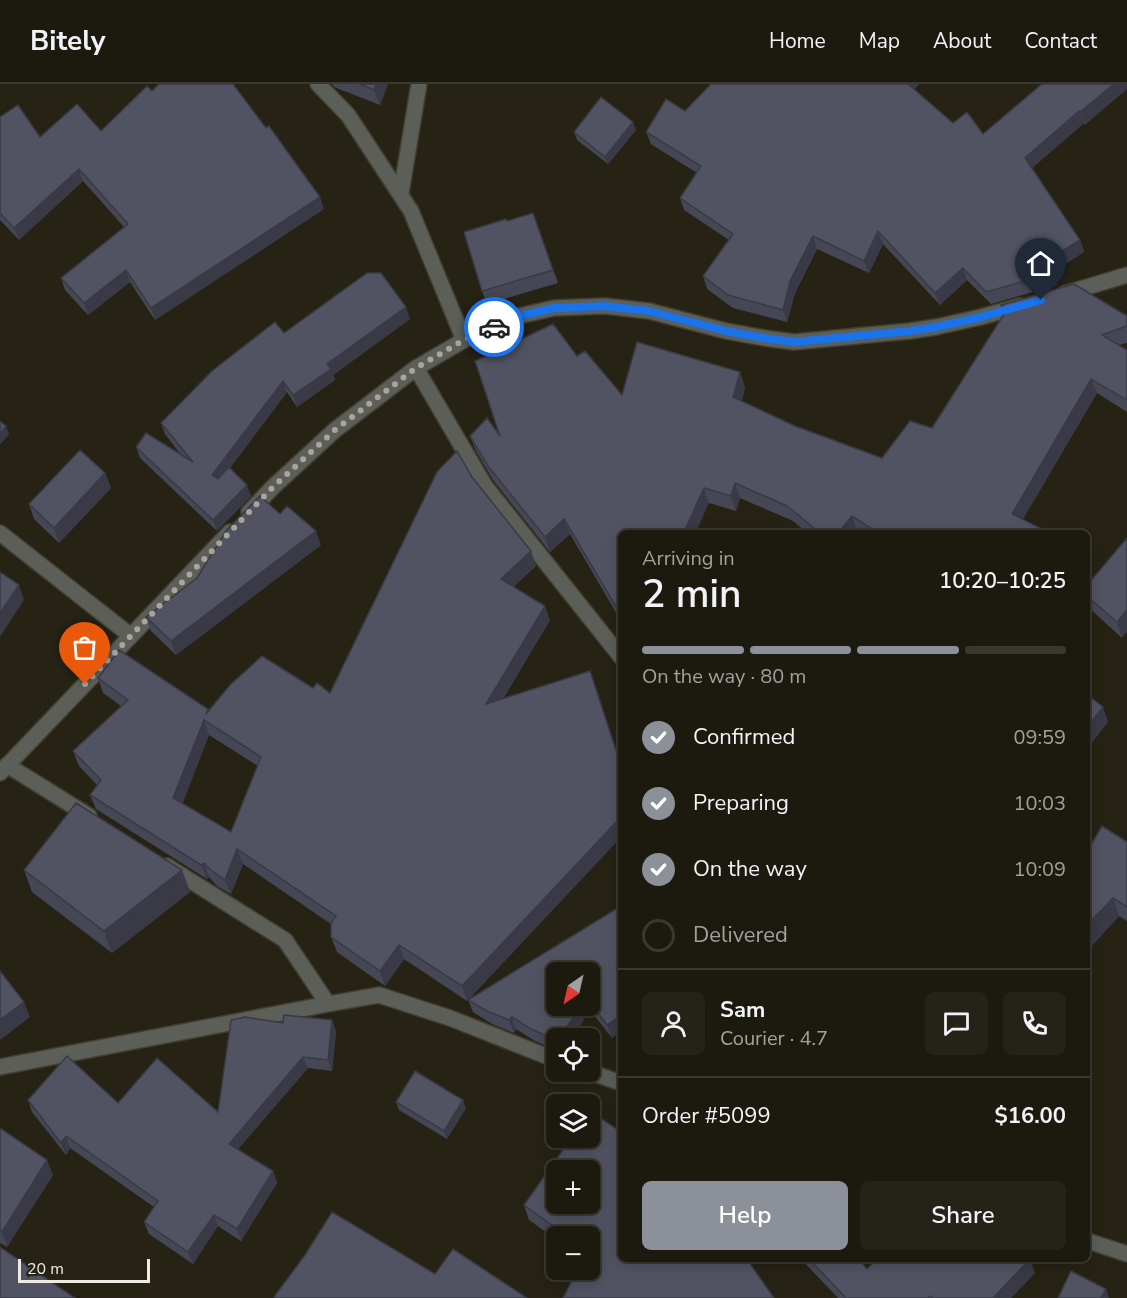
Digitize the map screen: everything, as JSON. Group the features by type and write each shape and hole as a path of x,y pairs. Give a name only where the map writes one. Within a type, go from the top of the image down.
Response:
{"street":[{"path":"318,84 348,115 411,210 464,340"},
{"path":"401,193 419,84"},
{"path":"97,821 4,769 273,487 335,430 416,368 464,340 519,316 554,308 605,306 649,311 726,331 794,342 910,331 981,317 1127,275"},
{"path":"416,368 485,486 618,653"},
{"path":"0,534 131,636"},
{"path":"156,858 285,940 328,1004"},
{"path":"0,1067 379,995 450,1018 546,1056"},
{"path":"600,1076 618,1082"},
{"path":"1090,1241 1127,1254"}],"building":[{"path":"159,84 233,84 266,128 269,126 320,197 151,308 126,270 84,303 61,278 128,224 79,169 14,228 0,213 0,117 18,105 40,137 77,104 101,131 147,86 152,91"},
{"path":"360,84 376,84 374,90"},
{"path":"711,84 908,84 953,123 967,112 983,134 1042,84 1114,84 1025,158 1080,240 1040,265 1053,273 986,292 963,268 935,293 878,231 864,261 813,236 790,281 783,310 728,295 703,276 733,234 680,198 701,166 646,132 666,99 685,111"},
{"path":"601,97 633,122 605,157 574,132"},
{"path":"533,213 553,270 482,291 464,232"},
{"path":"367,273 381,273 406,307 327,364 331,369 293,395 283,381 212,475 218,479 229,467 247,485 213,520 136,447 146,433 193,462 161,423 212,371 275,322 284,333"},
{"path":"1074,284 1127,316 1127,326 1102,335 1127,350 1127,400 1091,379 1012,514 1044,530 874,530 852,516 841,530 817,530 787,506 735,483 731,496 704,488 685,530 618,530 618,610 564,519 545,537 488,466 470,436 487,418 500,436 475,361 553,324 577,356 585,351 622,395 637,342 740,372 733,397 795,426 882,458 910,421 932,428 1006,311 1001,305"},
{"path":"0,421 6,426 0,434"},
{"path":"80,450 105,473 54,528 29,504"},
{"path":"457,451 472,477 531,551 501,579 545,606 486,704 590,671 616,750 618,748 618,820 462,986 399,945 380,971 331,937 331,923 336,916 237,849 225,880 204,863 201,865 90,795 101,780 73,751 128,700 98,678 119,650 208,709 206,714 230,685 262,656 313,688 317,683 330,693 437,472","holes":["204,720 261,757 231,832 173,798"]},
{"path":"260,496 280,514 287,506 316,531 171,641 146,617 197,578 226,531"},
{"path":"1127,538 1127,610 1117,622 1090,599 1090,582"},
{"path":"0,572 19,585 0,613"},
{"path":"1090,697 1103,707 1090,723"},
{"path":"76,803 182,870 104,931 24,870"},
{"path":"1102,826 1127,842 1127,907 1113,898 1090,922 1090,847"},
{"path":"618,908 618,967 616,968 618,970 618,1017 607,1025 600,1016 600,962 546,962 546,1016 574,1016 566,1028 546,1028 546,1036 512,1017 509,1020 468,1000"},
{"path":"0,971 24,1002 0,1020"},
{"path":"284,1015 332,1020 328,1060 303,1057 229,1144 273,1171 237,1229 214,1215 188,1252 144,1222 158,1201 66,1136 61,1143 28,1100 67,1056 118,1103 157,1058 218,1112 231,1020 245,1017 283,1023"},
{"path":"415,1071 463,1100 444,1131 396,1102"},
{"path":"600,1118 618,1130 618,1262 749,1262 774,1298 563,1298 572,1280 600,1280 600,1226 553,1226 524,1205 546,1174 546,1214 600,1214 600,1160 556,1160 564,1148 600,1148"},
{"path":"0,1128 47,1160 2,1232 0,1231"},
{"path":"332,1212 435,1274 453,1249 527,1298 275,1298"},
{"path":"0,1247 75,1298 0,1298"},
{"path":"812,1262 861,1262 867,1269 874,1262 1027,1262 993,1298 933,1298 930,1296 928,1298 846,1298"},
{"path":"1071,1271 1106,1289 1101,1298 1058,1298"}],"way so far":[{"path":"85,684 273,487 335,430 416,368 464,340 494,327"}],"route":[{"path":"494,327 519,316 554,308 605,306 649,311 726,331 794,342 936,327 1041,300"}]}
